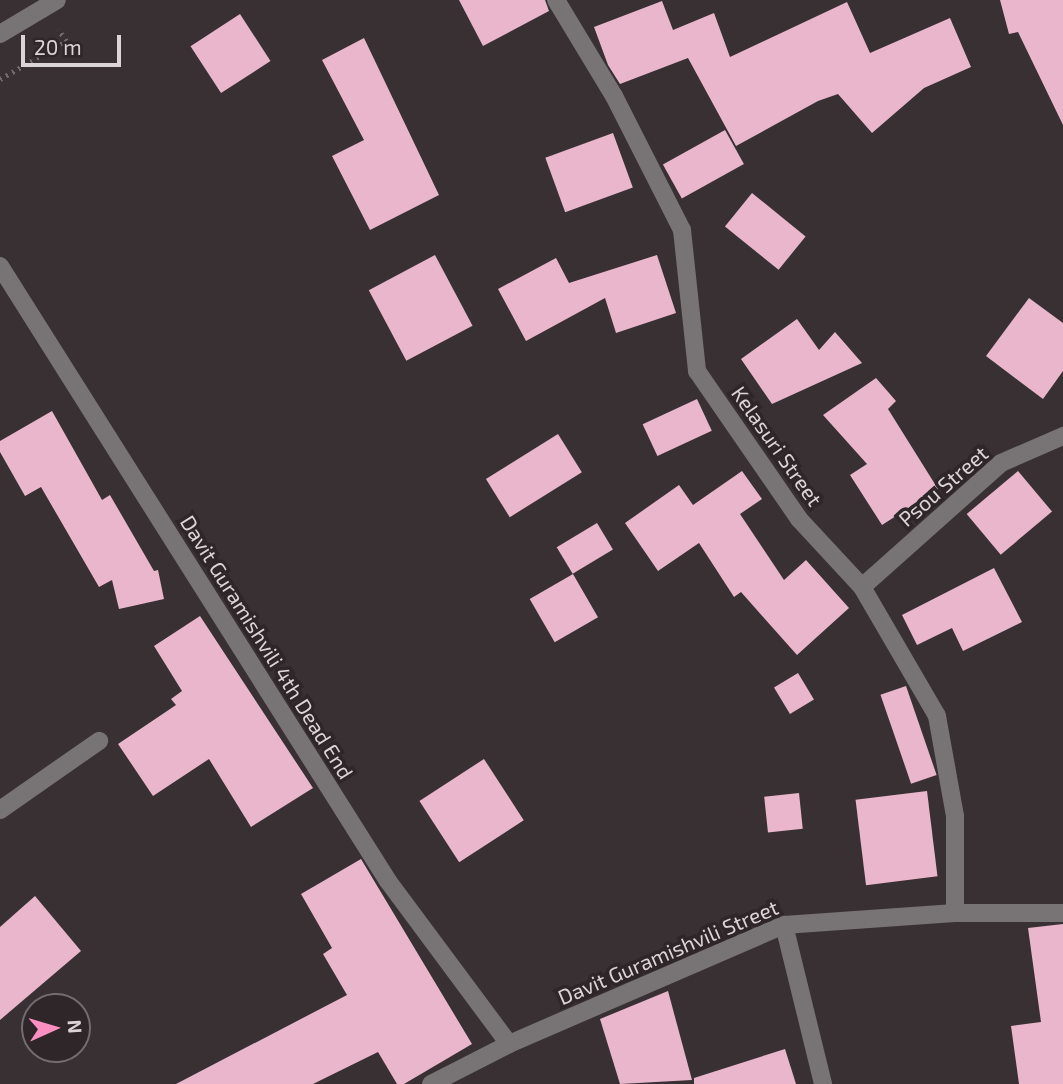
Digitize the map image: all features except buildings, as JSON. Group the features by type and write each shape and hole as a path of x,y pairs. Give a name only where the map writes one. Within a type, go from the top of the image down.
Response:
{"street":[{"path":"0,34 57,0"},
{"name":"Kelasuri Street","path":"556,0 614,96 682,230 697,371 799,519 862,587 937,716 955,816 955,913"},
{"name":"Davit Guramishvili 4th Dead End","path":"0,266 388,881 509,1044"},
{"name":"Psou Street","path":"862,587 1001,463 1063,436"},
{"path":"0,810 99,741"},
{"name":"Davit Guramishvili Street","path":"431,1084 509,1044 784,925 955,913 1063,913"},
{"path":"784,925 823,1084"}],"path":[{"path":"0,79 66,41"}]}
